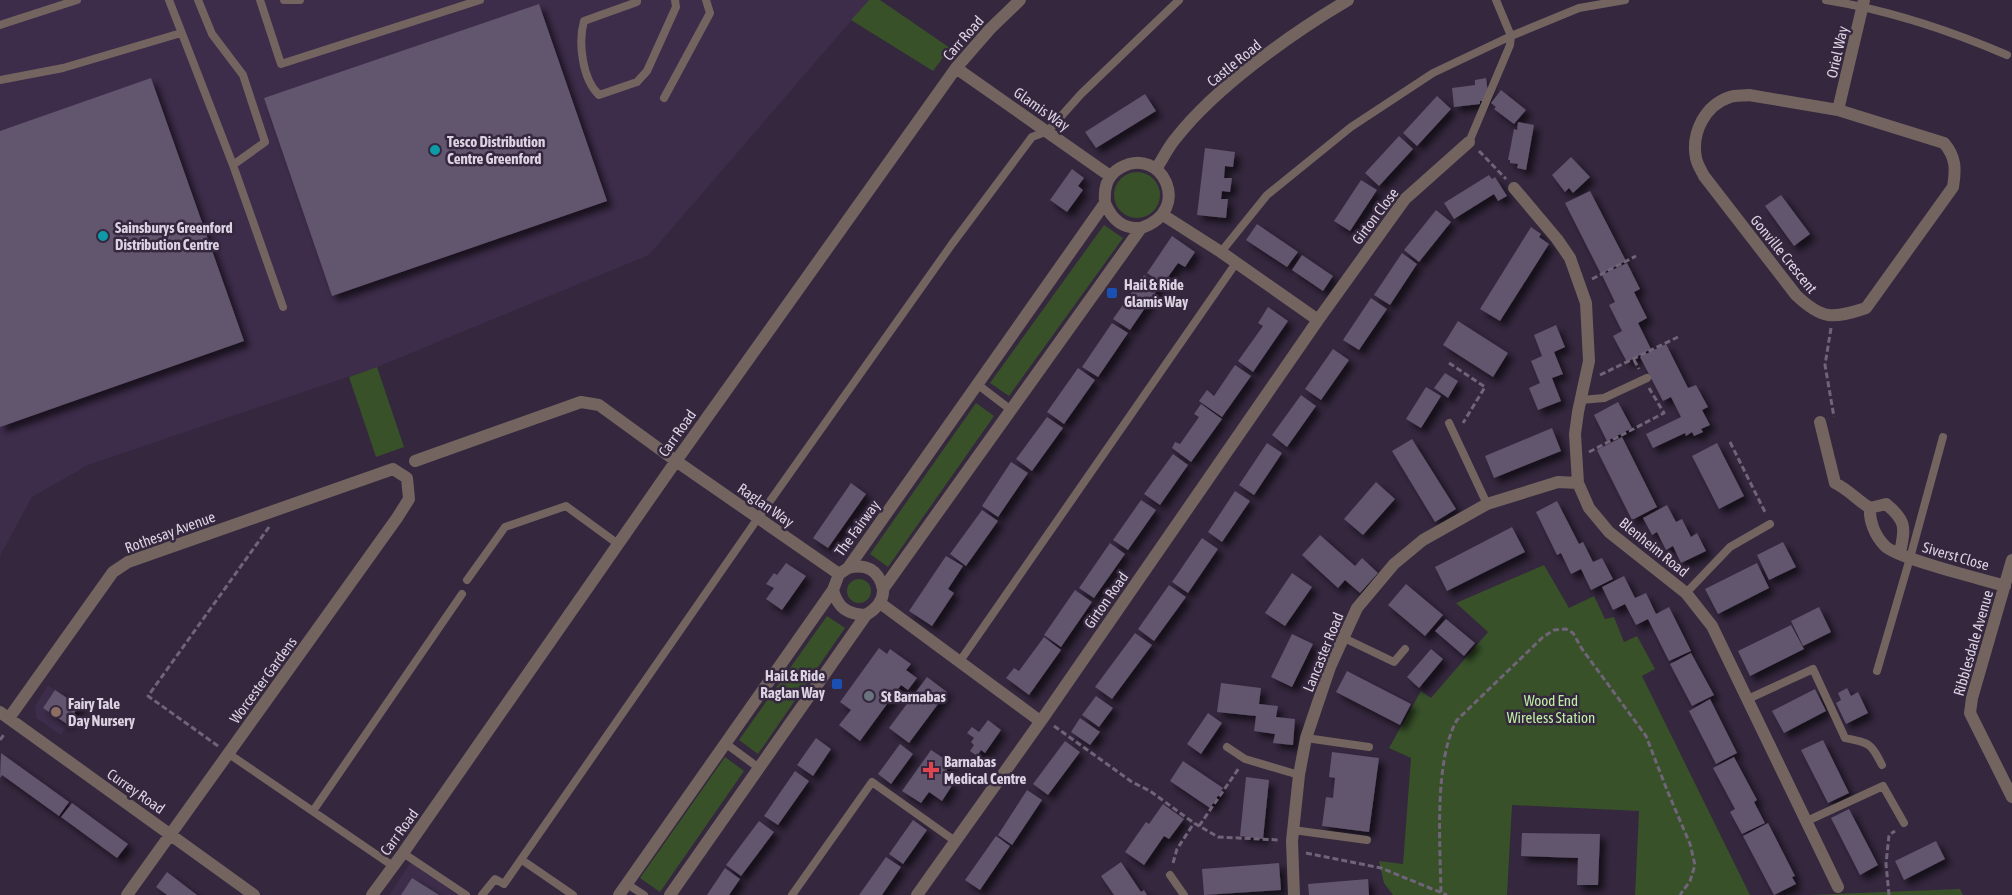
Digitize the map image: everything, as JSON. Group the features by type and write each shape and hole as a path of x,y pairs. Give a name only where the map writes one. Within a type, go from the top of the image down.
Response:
{"street":[{"name":"Carr Road","path":"372,895 676,461 956,68 990,29 1020,0"},
{"name":"Castle Road","path":"1156,169 1175,139 1203,108 1274,50 1348,0"},
{"name":"Oriel Way","path":"1839,110 1863,3"},
{"name":"Glamis Way","path":"956,68 1110,176"},
{"name":"Gonville Crescent","path":"1749,95 1839,110 1944,143 1953,153 1956,172 1953,187 1866,308 1833,316 1812,311 1796,295 1704,176 1696,160 1695,146 1697,131 1704,116 1715,105 1730,97 1749,95"},
{"name":"Girton Close","path":"1318,320 1405,199 1469,142"},
{"path":"1105,204 1110,215 1119,223 1134,229 1141,228 1151,225 1163,215 1170,193 1167,182 1156,169 1147,164 1125,165 1110,176"},
{"name":"The Fairway","path":"620,895 833,590 843,571 1105,204 1104,190 1110,176"},
{"name":"Blenheim Road","path":"1514,188 1570,258 1586,303 1589,361 1575,434 1578,483 1589,508 1610,532 1686,593 1712,626 1838,887"},
{"path":"1163,215 1221,252 1318,320"},
{"path":"883,589 1141,228"},
{"name":"Girton Road","path":"917,895 1318,320"},
{"path":"415,461 581,402 599,405 676,461"},
{"path":"1820,422 1835,483 1848,489 1858,501 1870,507"},
{"name":"Raglan Way","path":"676,461 758,518 843,571"},
{"name":"Rothesay Avenue","path":"3,717 113,572 128,562 393,469 407,478"},
{"name":"Worcester Gardens","path":"127,895 397,518 409,499 407,478"},
{"name":"Lancaster Road","path":"1294,895 1293,830 1306,738 1330,668 1357,609 1394,564 1424,540 1487,504 1558,482 1578,483"},
{"name":"Siverst Close","path":"1905,556 1905,528 1896,512 1886,504 1870,507 1869,520 1885,547 1905,556 2005,586"},
{"name":"Ribblesdale Avenue","path":"2012,560 1972,698 1970,712 2012,797"},
{"path":"670,895 866,615 880,603 883,589 878,574 871,569 856,566 843,571"},
{"path":"833,590 842,609 853,615 866,615"},
{"path":"880,603 1041,719"},
{"name":"Currey Road","path":"3,717 254,895"}],"lane":[{"path":"0,25 76,0"},
{"path":"169,0 233,165 283,307"},
{"path":"198,0 212,34 243,75 265,142 233,165"},
{"path":"260,0 281,64 480,0"},
{"path":"284,0 300,0"},
{"path":"640,1 584,21 581,32 583,61 591,87 599,94 637,82 647,71 676,7 675,0"},
{"path":"664,98 710,13 706,0"},
{"path":"482,895 495,879 504,885 945,253 1032,137 1048,131 1081,94 1179,0"},
{"path":"1469,142 1510,45 1510,36 1496,0"},
{"path":"1221,252 1267,195 1351,127 1433,74 1510,36 1579,8 1625,0"},
{"path":"1826,0 1863,3 1963,36 2007,55"},
{"path":"0,80 63,68 181,33"},
{"path":"960,661 1236,263"},
{"path":"1581,400 1604,398 1646,378"},
{"path":"977,384 1011,410"},
{"path":"1449,423 1487,504"},
{"path":"1877,671 1905,556 1943,437"},
{"path":"467,580 506,527 567,506 618,544"},
{"path":"1686,593 1730,547 1770,524"},
{"path":"313,811 462,594"},
{"path":"1344,638 1394,662 1404,649"},
{"path":"1748,699 1813,669 1845,738 1869,744 1873,747 1882,765"},
{"path":"1306,738 1369,747"},
{"path":"725,743 759,768"},
{"path":"1227,747 1245,759 1299,775"},
{"path":"229,753 393,866"},
{"path":"792,895 873,782 955,841"},
{"path":"1808,821 1883,786 1904,823"},
{"path":"1293,830 1367,840"},
{"path":"403,853 466,895"},
{"path":"522,860 573,895"},
{"path":"1170,875 1184,895"},
{"path":"627,884 644,895"}],"path":[{"path":"1469,142 1514,188"},
{"path":"1581,285 1636,256"},
{"path":"1833,316 1825,365 1834,418"},
{"path":"1585,382 1678,337"},
{"path":"1449,363 1485,387 1455,435"},
{"path":"1576,458 1664,413 1646,378"},
{"path":"1730,442 1770,524"},
{"path":"229,753 148,696 282,508"},
{"path":"1441,892 1442,781 1450,732 1457,720 1542,637 1554,630 1566,629 1573,633 1646,736 1666,790 1690,844 1695,865 1690,881 1680,895"},
{"path":"1041,719 1132,782 1150,791 1194,823 1218,837 1269,840"},
{"path":"1199,826 1245,759"},
{"path":"1170,875 1177,849 1194,823"},
{"path":"1889,895 1886,864 1889,835 1904,823"},
{"path":"1292,850 1381,868 1447,895"}],"shaded area":[{"path":"0,0 869,0 649,255 377,367 88,465 32,497 0,556"},
{"name":"Fairy Tale Day Nursery","path":"48,685 80,706 61,735 36,718 35,706"},
{"path":"411,862 457,895 389,895"}],"green space":[{"path":"869,0 880,0 950,48 933,71 851,20"},
{"path":"1137,172 1153,179 1160,195 1153,211 1137,218 1121,211 1114,195 1121,179"},
{"path":"1104,225 1123,238 1009,396 990,383"},
{"path":"377,367 404,447 376,457 349,377"},
{"path":"976,403 994,416 888,567 870,554"},
{"name":"Wood End Wireless Station","path":"1544,565 1569,608 1594,596 1605,619 1614,617 1624,642 1637,636 1655,669 1642,676 1750,895 1635,895 1639,811 1512,805 1507,895 1393,895 1384,883 1379,861 1403,864 1411,758 1389,748 1421,691 1431,698 1488,632 1456,603"},
{"path":"859,579 867,583 871,591 867,599 859,603 851,599 847,591 851,583"},
{"path":"827,616 845,628 758,754 739,740"},
{"path":"725,757 744,771 660,892 640,878"},
{"path":"1960,889 1963,895 1809,895"}],"building":[{"name":"Tesco Distribution Centre Greenford","path":"539,4 607,201 332,296 264,98"},
{"name":"Sainsburys Greenford Distribution Centre","path":"151,78 244,341 0,427 0,131"},
{"path":"1486,78 1488,92 1484,101 1480,101 1480,104 1454,107 1452,88 1475,85 1475,80"},
{"path":"1501,90 1526,110 1514,124 1494,109 1496,107 1491,103"},
{"path":"1145,94 1156,111 1096,148 1085,132"},
{"path":"1437,96 1451,109 1417,146 1403,133"},
{"path":"1518,122 1534,125 1526,170 1517,168 1518,164 1510,163 1508,160 1514,129 1517,130"},
{"path":"1399,136 1413,149 1379,186 1365,173"},
{"path":"1205,148 1235,152 1233,167 1225,166 1224,178 1232,178 1230,192 1222,191 1221,199 1228,199 1226,218 1197,215"},
{"path":"1571,157 1590,177 1573,193 1569,188 1565,192 1552,175"},
{"path":"1072,169 1084,178 1078,186 1083,190 1067,212 1050,200"},
{"path":"1489,175 1492,179 1495,177 1507,196 1498,201 1494,194 1454,219 1444,203"},
{"path":"1361,180 1377,190 1350,231 1334,221"},
{"path":"1590,191 1626,261 1601,274 1565,203"},
{"path":"1781,195 1810,234 1794,246 1765,206"},
{"path":"1436,210 1451,222 1419,262 1404,250"},
{"path":"1257,224 1298,252 1287,267 1246,240"},
{"path":"1531,227 1549,244 1500,321 1480,309"},
{"path":"1172,236 1195,252 1185,267 1178,263 1163,284 1147,273"},
{"path":"1402,253 1417,264 1390,305 1374,295"},
{"path":"1302,255 1333,276 1323,291 1292,270"},
{"path":"1627,263 1640,289 1634,292 1647,318 1638,323 1651,349 1627,362 1613,336 1622,331 1609,305 1615,302 1602,275"},
{"path":"1144,275 1160,286 1130,330 1113,319"},
{"path":"1371,298 1387,309 1359,350 1343,340"},
{"path":"1268,307 1288,321 1253,372 1238,361 1263,326 1258,323"},
{"path":"1458,321 1508,353 1493,377 1443,345"},
{"path":"1112,323 1128,333 1098,377 1082,367"},
{"path":"1556,325 1565,347 1554,352 1563,374 1552,378 1561,401 1538,410 1529,388 1540,383 1531,361 1542,356 1534,335"},
{"path":"1666,344 1688,388 1696,385 1708,407 1702,410 1710,425 1701,429 1703,432 1694,436 1692,432 1686,436 1685,433 1653,448 1646,434 1681,417 1671,397 1663,401 1640,357"},
{"path":"1333,349 1349,360 1321,400 1305,389"},
{"path":"1235,365 1251,376 1222,417 1199,401 1207,390 1214,396"},
{"path":"1078,368 1095,380 1064,424 1047,412"},
{"path":"1445,373 1458,381 1448,398 1434,388"},
{"path":"1426,387 1441,396 1421,428 1406,419"},
{"path":"1301,395 1316,406 1287,447 1272,435"},
{"path":"1618,402 1632,428 1607,441 1594,415"},
{"path":"1201,404 1222,419 1191,462 1172,448 1175,442 1180,444 1199,417 1194,414"},
{"path":"1047,417 1063,428 1032,471 1016,459"},
{"path":"1552,428 1561,451 1494,478 1485,456"},
{"path":"1622,437 1657,507 1632,520 1597,450"},
{"path":"1412,439 1456,509 1435,522 1392,451"},
{"path":"1267,443 1282,453 1254,495 1239,485"},
{"path":"1717,443 1744,496 1719,509 1692,456"},
{"path":"1173,454 1188,465 1160,505 1144,494"},
{"path":"1011,462 1028,473 998,517 982,506"},
{"path":"1376,482 1395,499 1363,535 1344,519"},
{"path":"851,483 866,494 828,548 813,538"},
{"path":"1235,491 1250,501 1222,542 1208,532"},
{"path":"1141,500 1156,510 1128,550 1113,540"},
{"path":"1557,501 1579,544 1583,542 1593,562 1602,558 1613,579 1591,590 1581,569 1571,574 1561,553 1557,555 1536,512"},
{"path":"1667,505 1676,522 1682,519 1691,537 1697,533 1706,551 1681,563 1673,546 1666,550 1657,532 1652,535 1643,518"},
{"path":"982,510 998,521 966,566 950,554"},
{"path":"1512,527 1525,552 1447,591 1435,567"},
{"path":"1320,535 1355,566 1362,558 1378,573 1360,593 1345,580 1338,588 1302,555"},
{"path":"1202,538 1218,549 1188,593 1172,582"},
{"path":"1783,542 1796,567 1769,580 1757,555"},
{"path":"1110,543 1125,554 1094,598 1079,588"},
{"path":"946,556 963,566 948,589 954,593 932,626 909,611"},
{"path":"786,563 806,576 782,610 766,599 774,588 766,584"},
{"path":"1757,563 1769,588 1718,614 1705,589"},
{"path":"1292,573 1312,587 1285,626 1265,613"},
{"path":"1624,576 1635,598 1646,593 1656,614 1669,607 1691,651 1669,661 1648,619 1636,625 1625,604 1613,610 1602,587"},
{"path":"1406,584 1443,615 1425,636 1388,605"},
{"path":"1169,585 1186,597 1154,641 1138,629"},
{"path":"1075,590 1092,602 1061,647 1044,635"},
{"path":"1819,607 1831,632 1803,646 1791,621"},
{"path":"1446,619 1475,643 1464,656 1435,631"},
{"path":"1791,625 1804,649 1750,676 1738,651"},
{"path":"1135,633 1152,645 1112,699 1095,687"},
{"path":"1292,634 1313,644 1292,687 1271,677"},
{"path":"1044,637 1061,650 1029,695 1006,678 1014,668 1019,671"},
{"name":"St Barnabas","path":"879,648 887,654 890,649 911,664 906,670 917,678 908,690 901,685 860,741 839,725 851,710 840,702"},
{"path":"1431,649 1443,659 1419,688 1407,677"},
{"path":"1691,653 1714,695 1692,706 1670,664"},
{"path":"1347,671 1411,704 1400,725 1336,692"},
{"path":"927,677 947,692 909,743 889,728"},
{"path":"1221,683 1261,688 1259,704 1278,706 1276,717 1295,719 1293,745 1273,743 1275,734 1254,731 1256,716 1217,712"},
{"path":"1847,688 1851,696 1858,692 1868,713 1846,724 1836,703 1841,700 1838,693"},
{"path":"1815,689 1826,711 1784,733 1772,711"},
{"path":"55,690 79,706 67,724 43,708"},
{"path":"1096,696 1113,708 1099,727 1082,715"},
{"path":"1710,699 1737,753 1716,764 1689,711"},
{"path":"1208,713 1222,723 1201,754 1187,744"},
{"path":"1080,718 1100,732 1090,745 1071,732"},
{"path":"988,720 1001,730 985,753 981,750 977,756 970,751 974,745 971,742 974,738 967,733 972,727 979,732"},
{"path":"816,738 831,749 813,776 797,765"},
{"path":"1823,740 1849,793 1828,803 1801,750"},
{"path":"1065,741 1080,752 1048,795 1033,784"},
{"path":"900,744 913,754 891,784 878,774"},
{"name":"Barnabas Medical Centre","path":"931,750 951,763 942,777 953,784 942,801 929,792 921,803 902,791"},
{"path":"1332,752 1379,758 1369,832 1322,826 1326,797 1333,798 1335,778 1329,777"},
{"path":"1,753 69,802 59,816 2,775 0,778"},
{"path":"1734,757 1757,800 1754,802 1765,823 1742,834 1730,812 1735,809 1713,768"},
{"path":"1183,761 1223,788 1210,808 1170,781"},
{"path":"795,771 809,781 778,825 764,816"},
{"path":"1246,777 1269,780 1263,839 1240,836"},
{"path":"1027,790 1042,800 1012,845 998,835"},
{"path":"72,803 128,844 117,858 61,817"},
{"path":"1163,804 1184,819 1169,839 1164,836 1144,865 1125,852 1146,822 1149,824"},
{"path":"1849,809 1878,865 1860,875 1831,818"},
{"path":"913,820 927,830 903,864 889,854"},
{"path":"759,821 774,832 741,876 726,865"},
{"path":"1768,823 1795,876 1792,877 1796,884 1774,895 1743,836"},
{"path":"1522,833 1600,834 1598,885 1577,885 1578,858 1521,856"},
{"path":"996,836 1010,846 980,890 965,880"},
{"path":"1936,841 1945,859 1904,880 1895,861"},
{"path":"886,857 901,867 882,895 859,895"},
{"path":"1121,862 1141,892 1144,890 1147,895 1114,895 1101,876"},
{"path":"1279,863 1281,890 1204,895 1202,869"},
{"path":"725,868 740,879 729,895 707,895"},
{"path":"167,872 197,895 167,895 156,887"},
{"path":"412,878 439,895 401,895"},
{"path":"1368,879 1369,895 1309,895 1308,884"}],"place":[{"name":"Tesco Distribution Centre Greenford","path":"435,150"},
{"name":"Sainsburys Greenford Distribution Centre","path":"103,236"},
{"name":"Hail & Ride Glamis Way","path":"1112,293"},
{"name":"Hail & Ride Raglan Way","path":"837,684"},
{"name":"St Barnabas","path":"869,696"},
{"name":"Fairy Tale Day Nursery","path":"56,712"},
{"name":"Barnabas Medical Centre","path":"931,770"}]}
